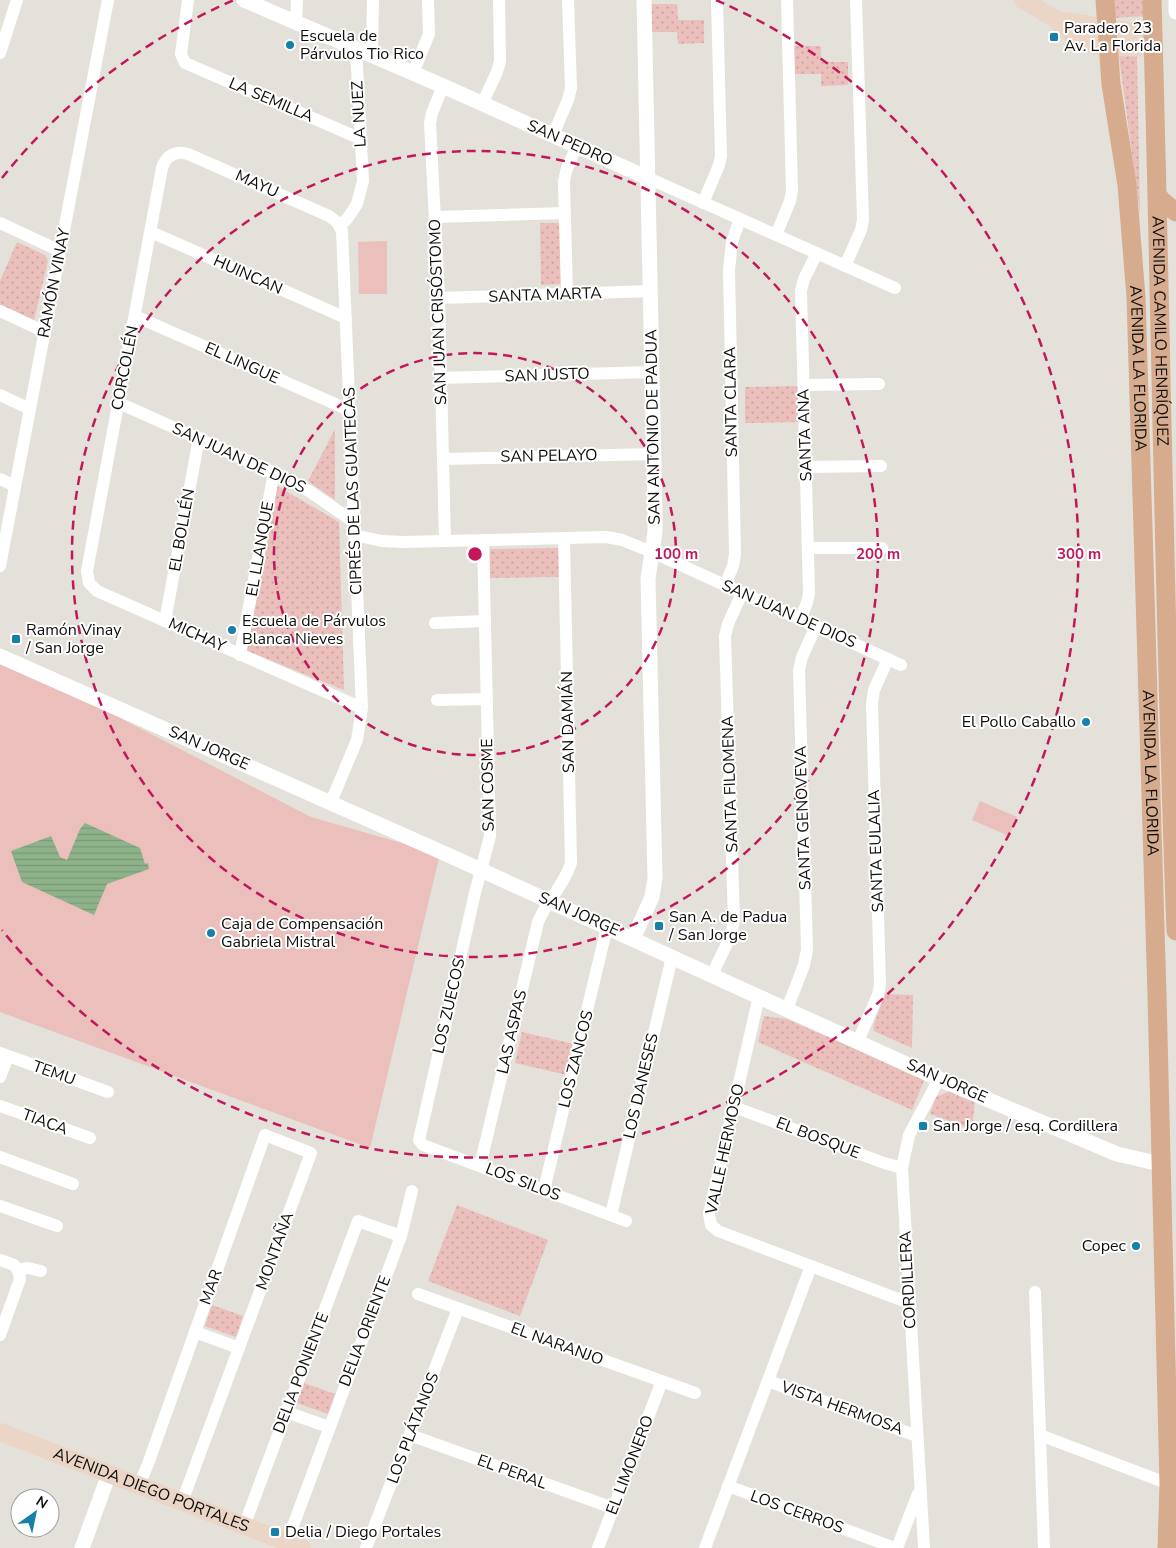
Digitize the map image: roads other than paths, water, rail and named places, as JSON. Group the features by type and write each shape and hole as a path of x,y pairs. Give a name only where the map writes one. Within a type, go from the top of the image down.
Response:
{"main road":[{"path":"1023,0 1057,20 1072,36 1086,43 1106,37 1154,41"},
{"name":"AVENIDA LA FLORIDA","path":"1105,0 1106,37 1111,84 1128,185 1135,264 1149,784 1157,995 1169,1484 1167,1548"},
{"name":"AVENIDA CAMILO HENRÍQUEZ","path":"1155,4 1154,41 1162,460 1176,931"},
{"path":"1158,196 1176,212"},
{"path":"1149,784 1160,808 1174,814"},
{"name":"AVENIDA DIEGO PORTALES","path":"0,1432 295,1545"}],"street":[{"path":"0,52 16,0"},
{"name":"RAMÓN VINAY","path":"0,564 108,0"},
{"name":"LA SEMILLA","path":"188,0 181,54 183,60 188,64 361,139"},
{"name":"SAN PEDRO","path":"244,0 443,86 895,288"},
{"path":"296,22 297,0"},
{"path":"372,56 374,0"},
{"path":"412,73 429,34 428,0"},
{"path":"482,104 500,61 499,0"},
{"path":"553,136 571,88 568,0"},
{"name":"SAN ANTONIO DE PADUA","path":"633,939 652,896 655,878 648,579 656,514 644,0"},
{"path":"703,203 719,165 720,156 717,0"},
{"path":"776,235 790,201 792,190 787,0"},
{"path":"845,266 861,230 863,220 856,0"},
{"path":"1176,0 1176,12"},
{"name":"LA NUEZ","path":"340,226 357,204 363,180 356,48"},
{"name":"SAN JUAN CRISÓSTOMO","path":"443,86 430,123 439,298 445,541"},
{"path":"567,294 565,175 577,146"},
{"name":"MAYU","path":"171,155 179,152 188,154 329,216 340,226"},
{"name":"CORCOLÉN","path":"88,583 87,571 150,232 164,163 171,155"},
{"path":"435,217 565,213"},
{"name":"SANTA CLARA","path":"725,585 733,566 735,554 729,270 732,242 740,219"},
{"path":"0,223 60,251"},
{"name":"CIPRÉS DE LAS GUAITECAS","path":"331,802 358,740 362,708 343,237 340,226"},
{"name":"HUINCAN","path":"150,232 346,318"},
{"name":"SANTA ANA","path":"800,619 809,592 801,291 804,279 817,254"},
{"name":"SANTA MARTA","path":"439,298 651,291"},
{"path":"0,312 45,332"},
{"name":"EL LINGUE","path":"135,316 349,410"},
{"name":"SAN JUSTO","path":"441,378 652,372"},
{"path":"803,386 879,384"},
{"path":"0,395 30,409"},
{"name":"SAN JUAN DE DIOS","path":"119,403 274,472 309,491 354,522"},
{"name":"EL BOLLÉN","path":"165,621 199,438"},
{"name":"SAN PELAYO","path":"443,459 654,454"},
{"path":"806,468 881,466"},
{"name":"EL LLANQUE","path":"240,655 274,472"},
{"path":"0,479 16,486"},
{"name":"SAN JUAN DE DIOS","path":"354,536 392,542 612,537 652,552 900,665"},
{"name":"SAN DAMIÁN","path":"551,901 567,874 572,856 564,538"},
{"name":"SAN COSME","path":"481,869 490,836 483,540"},
{"path":"808,548 882,548"},
{"name":"MICHAY","path":"88,583 97,591 362,708"},
{"name":"SANTA FILOMENA","path":"712,975 731,935 734,920 725,636 728,624 742,593"},
{"path":"435,623 485,621"},
{"name":"SANTA GENOVEVA","path":"787,1009 807,956 799,670 802,657 816,626"},
{"name":"SAN JORGE","path":"0,656 481,869 939,1078 1117,1154 1160,1164"},
{"name":"SANTA EULALIA","path":"858,1041 878,995 880,984 872,704 874,690 888,659"},
{"path":"437,700 487,699"},
{"name":"LOS ZUECOS","path":"420,1142 419,1138 481,869"},
{"name":"LAS ASPAS","path":"480,1166 538,922 551,901"},
{"name":"LOS ZANCOS","path":"544,1190 608,927"},
{"name":"LOS DANESES","path":"611,1215 672,957"},
{"name":"VALLE HERMOSO","path":"759,996 709,1214 710,1224 718,1232 909,1303"},
{"path":"0,1077 4,1055"},
{"name":"TEMU","path":"4,1055 108,1092"},
{"name":"CORDILLERA","path":"924,1548 916,1436 902,1168 909,1136 939,1078"},
{"name":"TIACA","path":"0,1106 90,1138"},
{"name":"EL BOSQUE","path":"734,1106 884,1163 902,1168"},
{"name":"MAR","path":"138,1485 148,1464 265,1135 311,1153"},
{"name":"LOS SILOS","path":"420,1142 423,1145 626,1221"},
{"name":"MONTAÑA","path":"182,1502 311,1153"},
{"path":"0,1157 73,1184"},
{"name":"DELIA ORIENTE","path":"295,1545 329,1427 401,1236 412,1191"},
{"path":"0,1206 57,1226"},
{"name":"DELIA PONIENTE","path":"244,1526 358,1221 401,1236"},
{"path":"0,1260 14,1265 18,1270 20,1279 0,1335"},
{"path":"705,1548 811,1266"},
{"path":"18,1270 32,1268 41,1271"},
{"path":"1035,1292 1044,1548"},
{"name":"EL NARANJO","path":"418,1294 695,1394"},
{"name":"LOS PLÁTANOS","path":"366,1548 458,1308"},
{"path":"195,1332 239,1348"},
{"name":"EL LIMONERO","path":"598,1548 662,1381"},
{"name":"VISTA HERMOSA","path":"768,1381 916,1436"},
{"path":"286,1412 329,1427"},
{"name":"EL PERAL","path":"410,1435 613,1508"},
{"path":"1040,1435 1169,1484"},
{"path":"82,1548 109,1474"},
{"name":"LOS CERROS","path":"728,1486 896,1548"},
{"name":"CORDILLERA","path":"896,1548 920,1490"}],"place":[{"name":"Paradero 23 Av. La Florida","path":"1054,37"},
{"name":"Escuela de Párvulos Tio Rico","path":"290,45"},
{"name":"Escuela de Párvulos Blanca Nieves","path":"232,630"},
{"name":"Ramón Vinay / San Jorge","path":"16,639"},
{"name":"El Pollo Caballo","path":"1086,722"},
{"name":"San A. de Padua / San Jorge","path":"659,926"},
{"name":"Caja de Compensación Gabriela Mistral","path":"211,933"},
{"name":"San Jorge / esq. Cordillera","path":"923,1126"},
{"name":"Copec","path":"1136,1246"},
{"name":"Delia / Diego Portales","path":"275,1532"}]}
